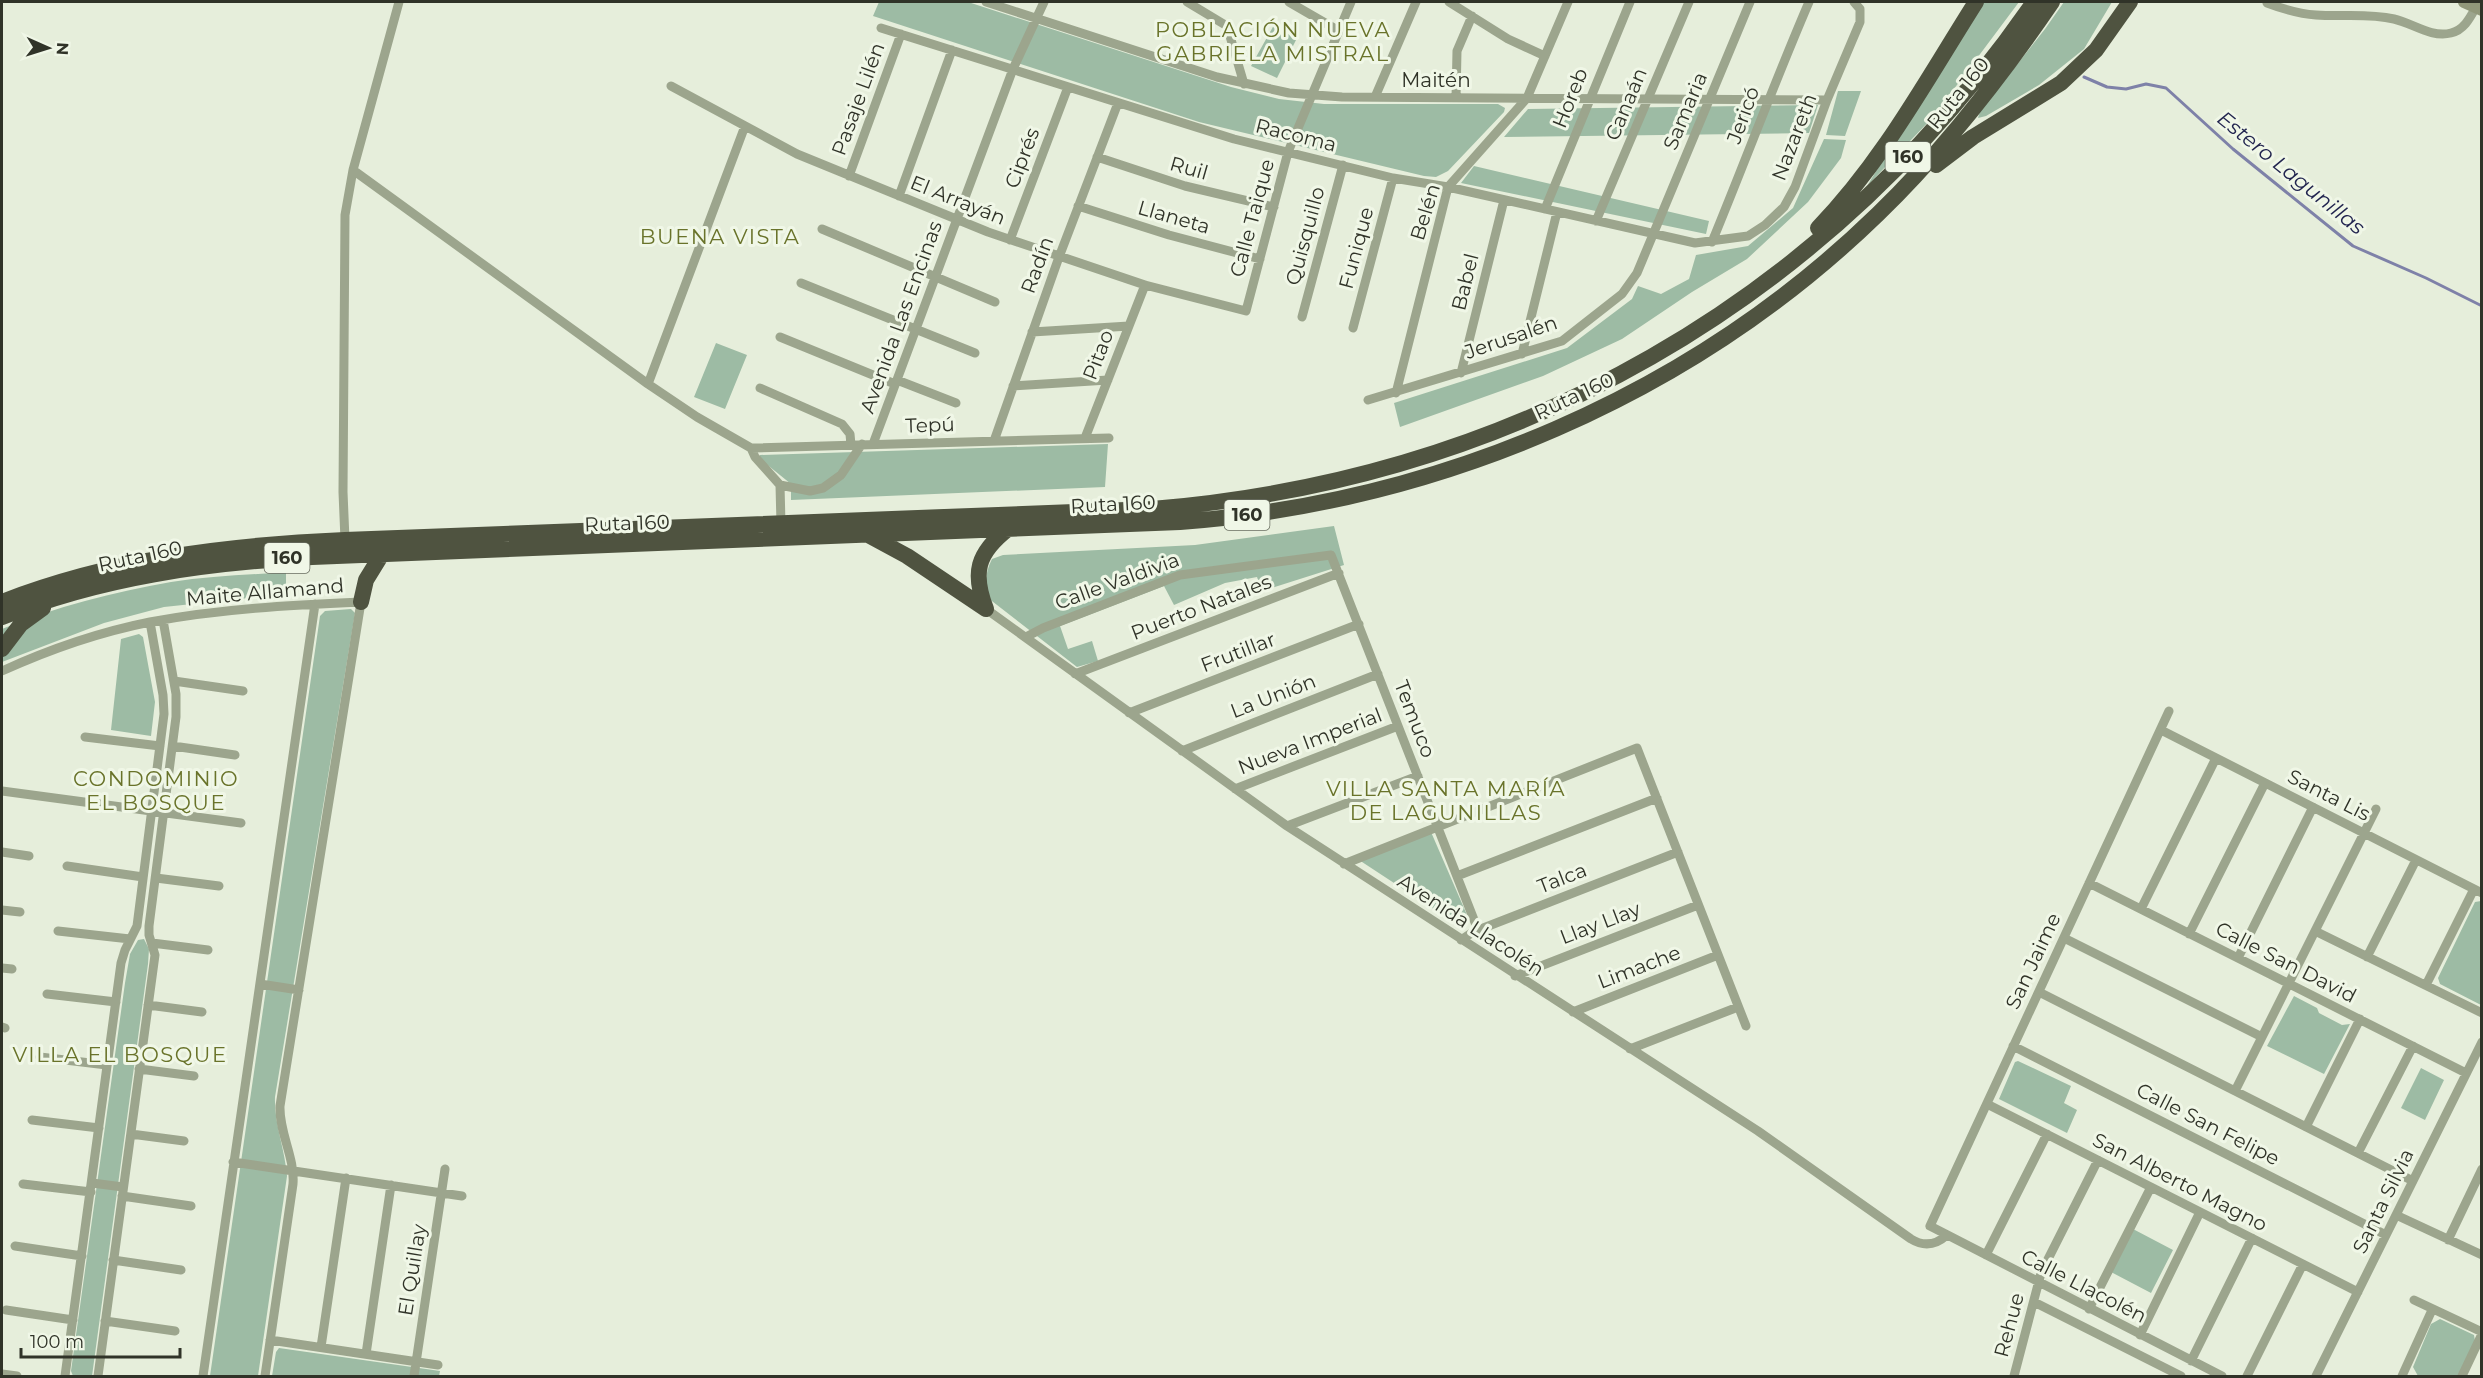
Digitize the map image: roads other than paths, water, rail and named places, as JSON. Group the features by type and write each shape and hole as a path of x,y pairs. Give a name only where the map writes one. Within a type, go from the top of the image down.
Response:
{"highway":[{"path":"1760,286 1817,230 1865,176 1977,2"},
{"name":"Ruta 160","path":"2,602 90,573 165,556 236,547 345,540 1152,509 1259,497 1355,477 1477,439 1559,405 1655,355 1710,321 1760,286 1848,215 1908,157 1986,67 2034,2"},
{"name":"Ruta 160","path":"2,617 62,596 135,577 197,566 258,560 1180,522 1265,513 1370,492 1488,456 1591,413 1685,362 1783,295 1838,250 1891,201 1940,149 1976,107 2052,2"},
{"path":"1891,201 1973,137 2061,83 2096,50 2130,2"},
{"path":"986,609 978,581 979,566 987,549 1008,529"},
{"path":"867,535 907,556 986,609"},
{"path":"361,602 366,580 382,554"},
{"path":"2,648 21,624 62,596"}],"street":[{"path":"345,540 343,237 353,171 399,2"},
{"name":"Maitén","path":"986,2 1244,84 1311,95 1827,100"},
{"name":"Avenida Las Encinas","path":"873,444 1013,69 1044,2"},
{"path":"1187,2 1227,26 1244,84"},
{"path":"1289,2 1339,31"},
{"name":"Calle Taique","path":"1246,311 1288,152 1351,2"},
{"path":"1375,97 1416,2"},
{"path":"1449,2 1508,39 1545,56"},
{"path":"1555,2 1567,4"},
{"name":"Horeb","path":"1545,209 1630,2"},
{"name":"Canaán","path":"1596,221 1689,2"},
{"name":"Samaria","path":"1652,234 1750,2"},
{"name":"Jericó","path":"1712,242 1809,2"},
{"name":"Nazareth","path":"1712,242 1738,238 1756,232 1784,207 1795,187 1827,100 1861,18 1860,9 1854,2"},
{"path":"2267,3 2313,15 2380,16 2409,23 2432,33 2443,34 2453,33 2479,9 2464,2"},
{"name":"Belén","path":"1396,393 1448,187 1527,98 1567,4"},
{"path":"1456,98 1457,51 1472,16"},
{"name":"Racoma","path":"881,28 1212,132 1288,152 1393,178 1448,187 1687,242 1712,242"},
{"name":"Pasaje Lilén","path":"849,176 901,34"},
{"path":"899,195 952,50"},
{"name":"El Arrayán","path":"671,87 797,154 1010,240 1145,285 1246,311"},
{"name":"Ciprés","path":"1010,240 1068,87"},
{"name":"Radín","path":"994,441 1059,257 1118,103"},
{"path":"648,384 745,126"},
{"name":"Ruil","path":"1096,157 1185,186 1274,207"},
{"name":"Quisquillo","path":"1302,317 1343,165"},
{"path":"353,171 648,384 697,417 751,448 754,457 780,485 803,491 823,488 846,470 862,444"},
{"name":"Funique","path":"1353,328 1393,178"},
{"name":"Babel","path":"1461,373 1504,200"},
{"name":"Llaneta","path":"1078,206 1169,235 1260,259"},
{"path":"1522,354 1557,212"},
{"path":"822,229 995,302"},
{"name":"Jerusalén","path":"1368,400 1562,341 1622,294 1634,279 1652,234"},
{"path":"801,283 975,353"},
{"name":"Pitao","path":"1085,438 1145,285"},
{"path":"1032,332 1129,326"},
{"path":"780,337 956,403"},
{"path":"1013,386 1108,380"},
{"path":"760,388 842,424 850,434 851,445"},
{"name":"Tepú","path":"751,448 1110,438"},
{"path":"780,485 781,524"},
{"name":"Temuco","path":"1330,555 1478,930"},
{"name":"Calle Valdivia","path":"1026,638 1043,628 1180,575 1330,555"},
{"name":"Puerto Natales","path":"1075,674 1339,573"},
{"path":"265,1377 294,1171 280,1117 280,1106 361,602"},
{"name":"Maite Allamand","path":"2,671 67,646 150,622 315,604 361,602"},
{"path":"203,1377 315,604"},
{"name":"Avenida Llacolén","path":"986,609 1287,826 1515,976 1758,1131 1917,1242 1935,1243 1947,1235"},
{"path":"98,1377 155,955 151,939 156,878 177,706 163,620"},
{"path":"65,1377 123,955 137,923 160,746 164,705 150,622"},
{"name":"Frutillar","path":"1130,713 1359,624"},
{"name":"La Unión","path":"1182,751 1378,674"},
{"path":"174,681 243,691"},
{"name":"San Jaime","path":"1930,1226 2169,711"},
{"name":"Nueva Imperial","path":"1235,789 1398,726"},
{"name":"Santa Lis","path":"2161,730 2478,891"},
{"path":"85,737 160,746"},
{"path":"173,746 236,755"},
{"path":"1344,864 1637,748 1746,1026"},
{"path":"2141,909 2216,758"},
{"path":"1287,826 1418,777"},
{"path":"2189,933 2265,783"},
{"path":"2,791 241,823"},
{"path":"1457,876 1657,798"},
{"path":"2238,958 2313,807"},
{"path":"2235,1091 2376,809"},
{"path":"2,852 28,856"},
{"name":"Talca","path":"1461,940 1478,930 1678,852"},
{"path":"2367,957 2416,860"},
{"path":"67,866 143,877"},
{"path":"156,878 219,886"},
{"name":"Calle San David","path":"2090,883 2466,1073"},
{"path":"2426,986 2478,891"},
{"name":"Llay Llay","path":"1515,976 1698,904"},
{"path":"2,910 20,912"},
{"path":"58,931 132,936 208,950"},
{"path":"2315,931 2481,1013"},
{"path":"2064,938 2262,1037"},
{"name":"Limache","path":"1573,1012 1718,955"},
{"path":"260,984 299,990"},
{"path":"2038,992 2413,1181"},
{"path":"47,994 116,1002"},
{"path":"148,1005 202,1012"},
{"path":"1630,1049 1738,1006"},
{"path":"2306,1127 2360,1019"},
{"name":"Santa Silvia","path":"2316,1377 2481,1042"},
{"name":"Calle San Felipe","path":"2013,1046 2386,1235"},
{"path":"2358,1153 2412,1046"},
{"path":"40,1057 107,1065"},
{"path":"140,1069 194,1076"},
{"name":"San Alberto Magno","path":"1987,1104 2358,1292"},
{"path":"32,1120 99,1128"},
{"path":"130,1134 184,1141"},
{"path":"1986,1255 2047,1134"},
{"name":"Rehue","path":"2014,1377 2041,1273 2098,1160"},
{"path":"233,1162 462,1196"},
{"name":"El Quillay","path":"414,1377 445,1169"},
{"path":"2448,1240 2480,1174"},
{"path":"321,1347 346,1179"},
{"path":"23,1184 123,1192 191,1206"},
{"path":"366,1354 391,1185"},
{"path":"2089,1309 2151,1187"},
{"path":"2140,1335 2200,1212"},
{"path":"2396,1215 2481,1255"},
{"name":"Calle Llacolén","path":"1930,1226 2222,1377"},
{"path":"2191,1361 2252,1238"},
{"path":"15,1246 82,1257"},
{"path":"113,1260 182,1270"},
{"path":"2247,1377 2303,1264"},
{"path":"2414,1300 2481,1333 2462,1377"},
{"name":"Calle Llacolén","path":"2034,1302 2175,1375"},
{"path":"6,1310 73,1320"},
{"path":"2405,1375 2432,1310"},
{"path":"105,1321 176,1331"},
{"path":"270,1340 438,1365"},
{"path":"2,1374 17,1377"}],"waterway":[{"name":"Estero Lagunillas","path":"2084,77 2107,87 2126,89 2146,84 2166,88 2233,149 2353,246 2482,306"}],"district":[{"name":"POBLACIÓN NUEVA GABRIELA MISTRAL","path":"1273,42"},
{"name":"BUENA VISTA","path":"720,237"},
{"name":"CONDOMINIO EL BOSQUE","path":"156,791"},
{"name":"VILLA SANTA MARÍA DE LAGUNILLAS","path":"1446,801"},
{"name":"VILLA EL BOSQUE","path":"120,1055"}]}
